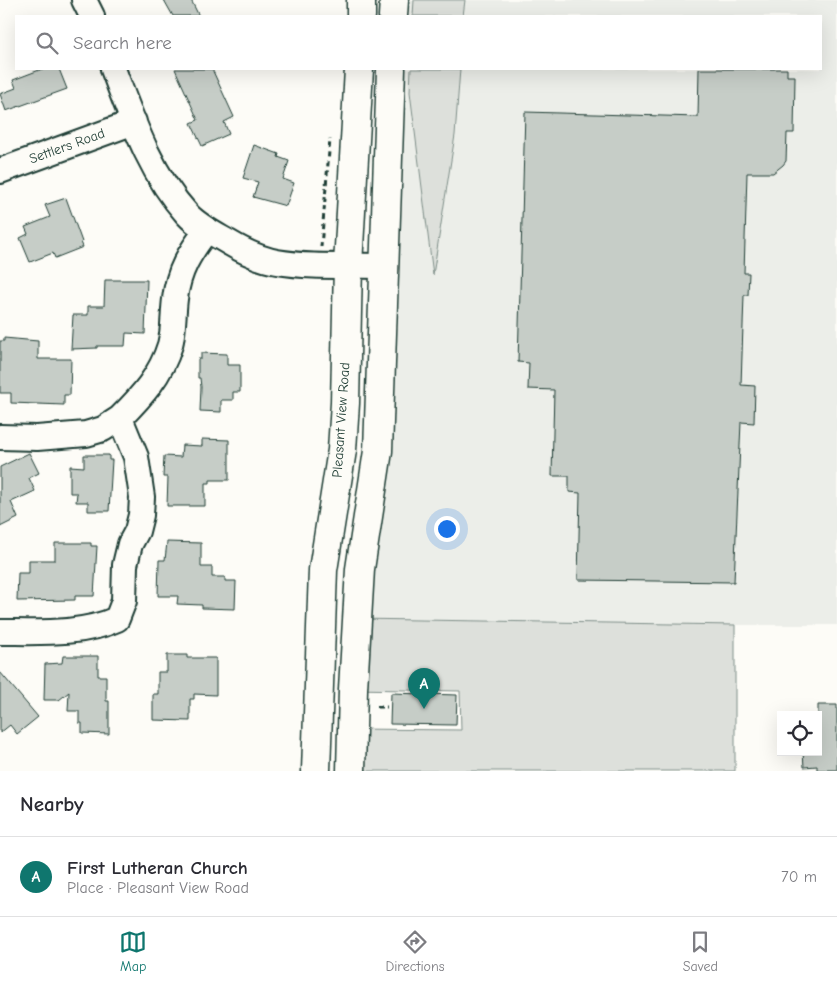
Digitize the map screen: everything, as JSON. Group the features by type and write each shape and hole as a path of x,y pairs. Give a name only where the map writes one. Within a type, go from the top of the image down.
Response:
{"main road":[{"path":"361,0 361,15"},
{"path":"393,15 394,0"},
{"name":"Pleasant View Road","path":"316,771 324,570 343,440 348,265 359,70"},
{"path":"351,771 360,569 378,452 391,70"}],"street":[{"path":"84,0 92,15"},
{"path":"113,70 155,169 187,215 207,230 236,247 260,258 276,262 383,266"},
{"name":"Settlers Road","path":"0,171 134,122"},
{"path":"0,436 37,438 86,434 103,429 120,418 143,395 162,366 170,344 175,299 182,269 207,230"},
{"path":"0,632 52,632 103,626 117,619 124,601 125,565 130,544 139,523 142,497 136,457 120,418"}],"path":[{"path":"318,265 323,231 330,136"},
{"path":"377,707 388,707"}],"shaded area":[{"path":"405,0 837,0 837,625 357,619 382,290 399,263 403,70 822,70 822,15 404,15"},
{"path":"414,0 465,0 463,15 413,15"},
{"path":"411,70 460,70 455,135 433,275 410,92"},
{"path":"357,619 735,625 735,771 351,771 352,729 461,730 460,691 353,689"}],"building":[{"path":"164,0 191,0 198,15 172,15"},
{"path":"39,70 59,70 67,89 6,111 0,94 16,88 13,80"},
{"path":"175,70 212,70 234,117 224,122 229,134 202,146 191,123 198,120"},
{"path":"699,70 787,70 787,76 795,76 794,133 787,133 786,161 773,173 747,173 744,273 749,273 748,295 744,295 741,385 755,386 754,423 741,422 734,582 578,580 580,493 569,492 569,476 552,476 554,390 528,389 529,363 518,362 525,112 698,117"},
{"path":"254,145 279,154 278,157 289,161 283,179 294,183 286,206 253,197 258,182 243,178"},
{"path":"66,198 83,247 55,258 53,253 30,262 20,238 28,234 25,227 50,217 45,205"},
{"path":"105,280 147,280 145,334 126,333 125,346 97,346 97,348 71,349 73,315 88,315 88,306 104,306"},
{"path":"4,338 38,341 38,359 71,359 70,395 64,395 64,405 11,403 11,393 0,393 0,341 4,341"},
{"path":"201,353 227,354 227,365 240,365 240,392 233,392 233,400 221,400 221,412 200,411 201,387 200,378 198,378 198,359 201,359"},
{"path":"202,439 229,440 229,480 210,480 210,483 205,483 205,506 167,506 168,477 163,477 164,456 181,457 182,445 202,446"},
{"path":"29,453 39,473 29,478 35,491 11,502 18,518 0,527 0,467"},
{"path":"84,455 109,455 109,460 112,460 109,511 88,511 88,502 76,502 77,493 70,493 70,466 84,467"},
{"path":"167,542 201,543 201,567 212,567 212,577 225,577 225,581 236,581 235,609 202,608 202,605 177,604 178,596 158,596 159,560 165,560"},
{"path":"55,543 91,543 91,546 97,546 94,596 75,596 75,600 17,601 18,573 29,573 29,560 55,560"},
{"path":"167,655 187,655 187,658 216,658 216,695 194,694 194,699 190,699 190,721 153,720 153,694 158,694 158,672 167,672"},
{"path":"63,656 98,656 98,676 106,676 106,701 109,701 109,734 82,733 82,723 79,723 79,711 68,711 69,692 59,700 44,700 45,664 62,663"},
{"path":"0,672 38,717 17,734 10,725 0,733"},
{"path":"391,693 457,695 456,725 390,724"},
{"path":"818,705 837,705 837,770 817,770 817,766 804,767 803,756 822,756 822,711 818,711"}],"place":[{"name":"First Lutheran Church","path":"424,709"}]}
